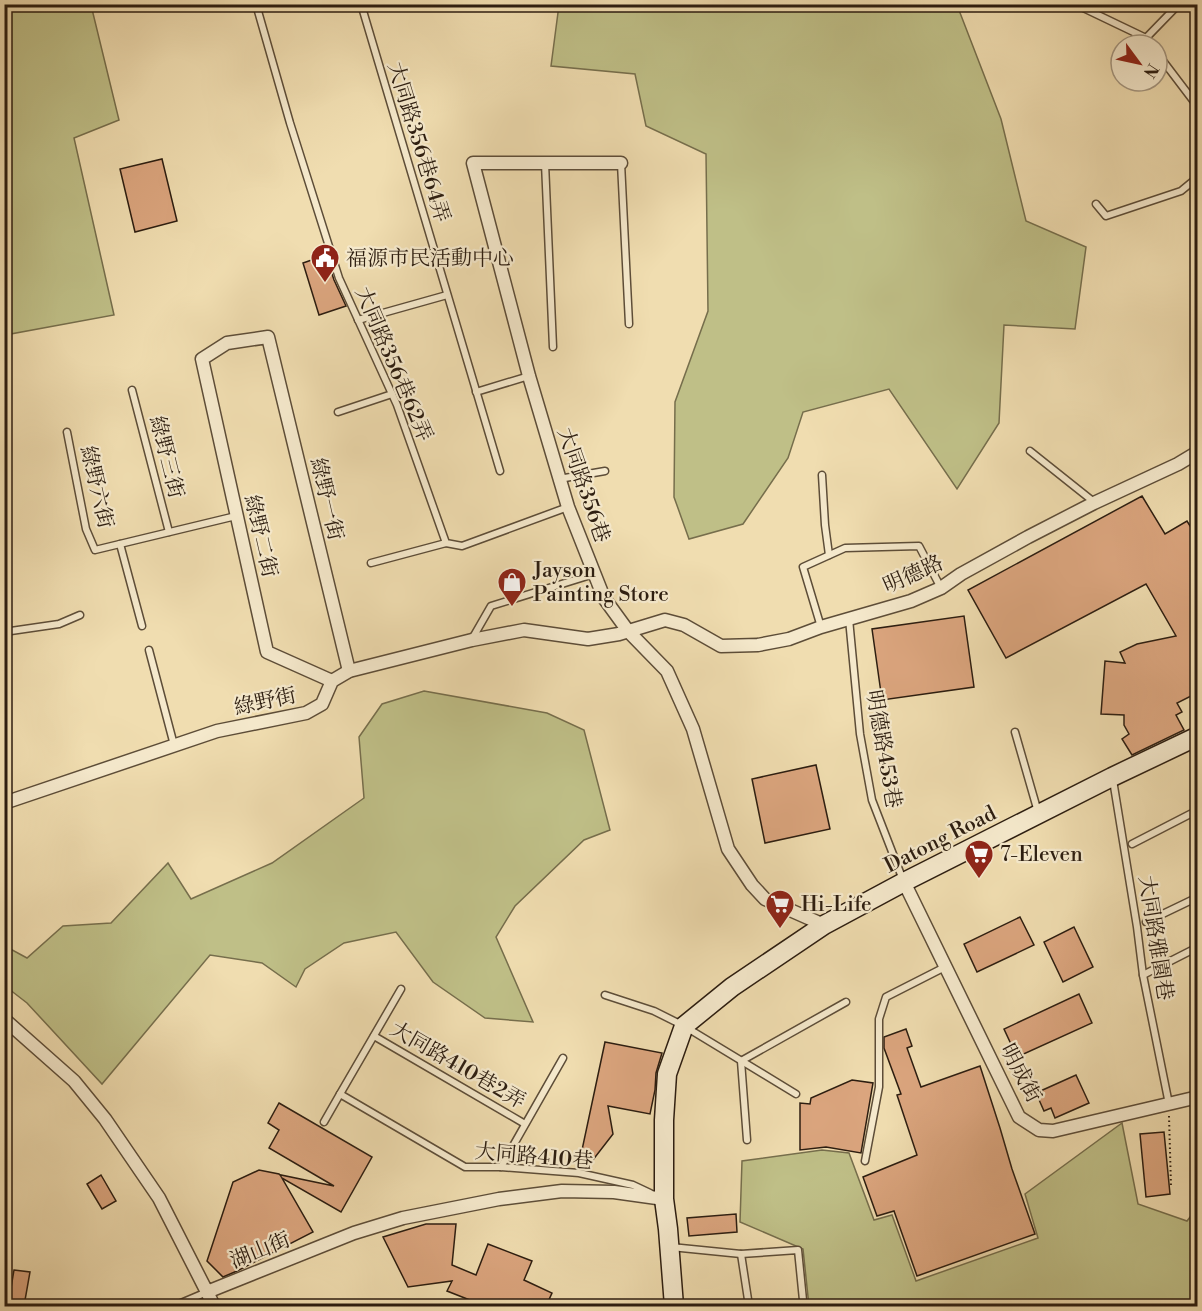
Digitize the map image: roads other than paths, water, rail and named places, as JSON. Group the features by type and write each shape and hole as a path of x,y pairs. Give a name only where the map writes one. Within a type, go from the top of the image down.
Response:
{"street":[{"name":"大同路356巷","path":"621,163 473,163 529,376 559,479 604,598 628,631 668,671 693,729 728,849 752,885 765,899 824,925"},
{"name":"綠野一街","path":"202,359 227,343 268,337 349,671"},
{"name":"綠野二街","path":"202,359 267,652 332,681"},
{"name":"明德路","path":"628,631 665,620 684,625 721,646 758,645 789,639 849,618 911,601 941,588 970,569 1094,503 1178,464 1197,452"},
{"path":"332,681 349,671 472,640 524,630 588,639 628,631"},
{"name":"綠野街","path":"4,803 217,731 306,713 322,704 332,681"},
{"name":"Datong Road","path":"684,1026 732,987 824,925 904,882 1197,736"},
{"name":"明成街","path":"904,882 1019,1117 1039,1130 1053,1131 1197,1097"},
{"path":"4,1019 74,1081 105,1119 159,1198 214,1306"},
{"path":"674,1306 664,1199 664,1120 667,1074 684,1026"},
{"name":"湖山街","path":"207,1292 354,1233 403,1218 500,1199 562,1191 614,1192 664,1199"}],"lane":[{"name":"大同路356巷62弄","path":"256,4 290,123 339,278 392,394 446,543"},
{"name":"大同路356巷64弄","path":"361,4 500,471"},
{"path":"1075,4 1136,33"},
{"path":"1151,33 1179,4"},
{"path":"1169,69 1197,107"},
{"path":"545,163 553,347"},
{"path":"621,163 629,324"},
{"path":"1096,204 1106,216 1180,191 1197,179"},
{"path":"358,320 447,295"},
{"path":"476,392 529,376"},
{"name":"綠野三街","path":"132,390 169,532"},
{"path":"338,412 392,394"},
{"name":"綠野六街","path":"68,432 86,529 95,549 120,544"},
{"path":"1030,451 1094,503"},
{"path":"559,479 605,471"},
{"path":"822,475 829,555"},
{"path":"371,563 446,543 462,546 568,507"},
{"path":"142,626 120,544 237,516"},
{"path":"821,627 803,567 845,548 919,546 941,588"},
{"path":"472,640 491,606 595,574"},
{"path":"4,632 58,624 80,615"},
{"name":"明德路453巷","path":"849,618 860,734 872,800 904,882"},
{"path":"149,650 174,745"},
{"path":"1015,732 1039,814"},
{"name":"大同路雅園巷","path":"1112,777 1143,975 1169,1104"},
{"path":"1132,844 1197,810"},
{"path":"1146,922 1197,897"},
{"path":"1143,975 1197,947"},
{"path":"865,1161 879,1087 879,1019 886,997 946,967"},
{"path":"324,1122 401,989"},
{"path":"605,994 654,1011 684,1026 796,1094"},
{"path":"741,1061 846,1002"},
{"name":"大同路410巷2弄","path":"374,1036 525,1124"},
{"path":"501,1167 563,1058"},
{"path":"741,1061 747,1140"},
{"name":"大同路410巷","path":"340,1094 465,1167 501,1167 579,1173 633,1185 664,1199"},
{"path":"670,1247 741,1254 798,1250 804,1300"},
{"path":"741,1254 749,1306"},
{"path":"174,1306 207,1292"}],"place":[{"name":"福源市民活動中心","path":"325,284"},
{"name":"Jayson Painting Store","path":"512,608"},
{"name":"7-Eleven","path":"979,880"},
{"name":"Hi-Life","path":"780,930"}]}
